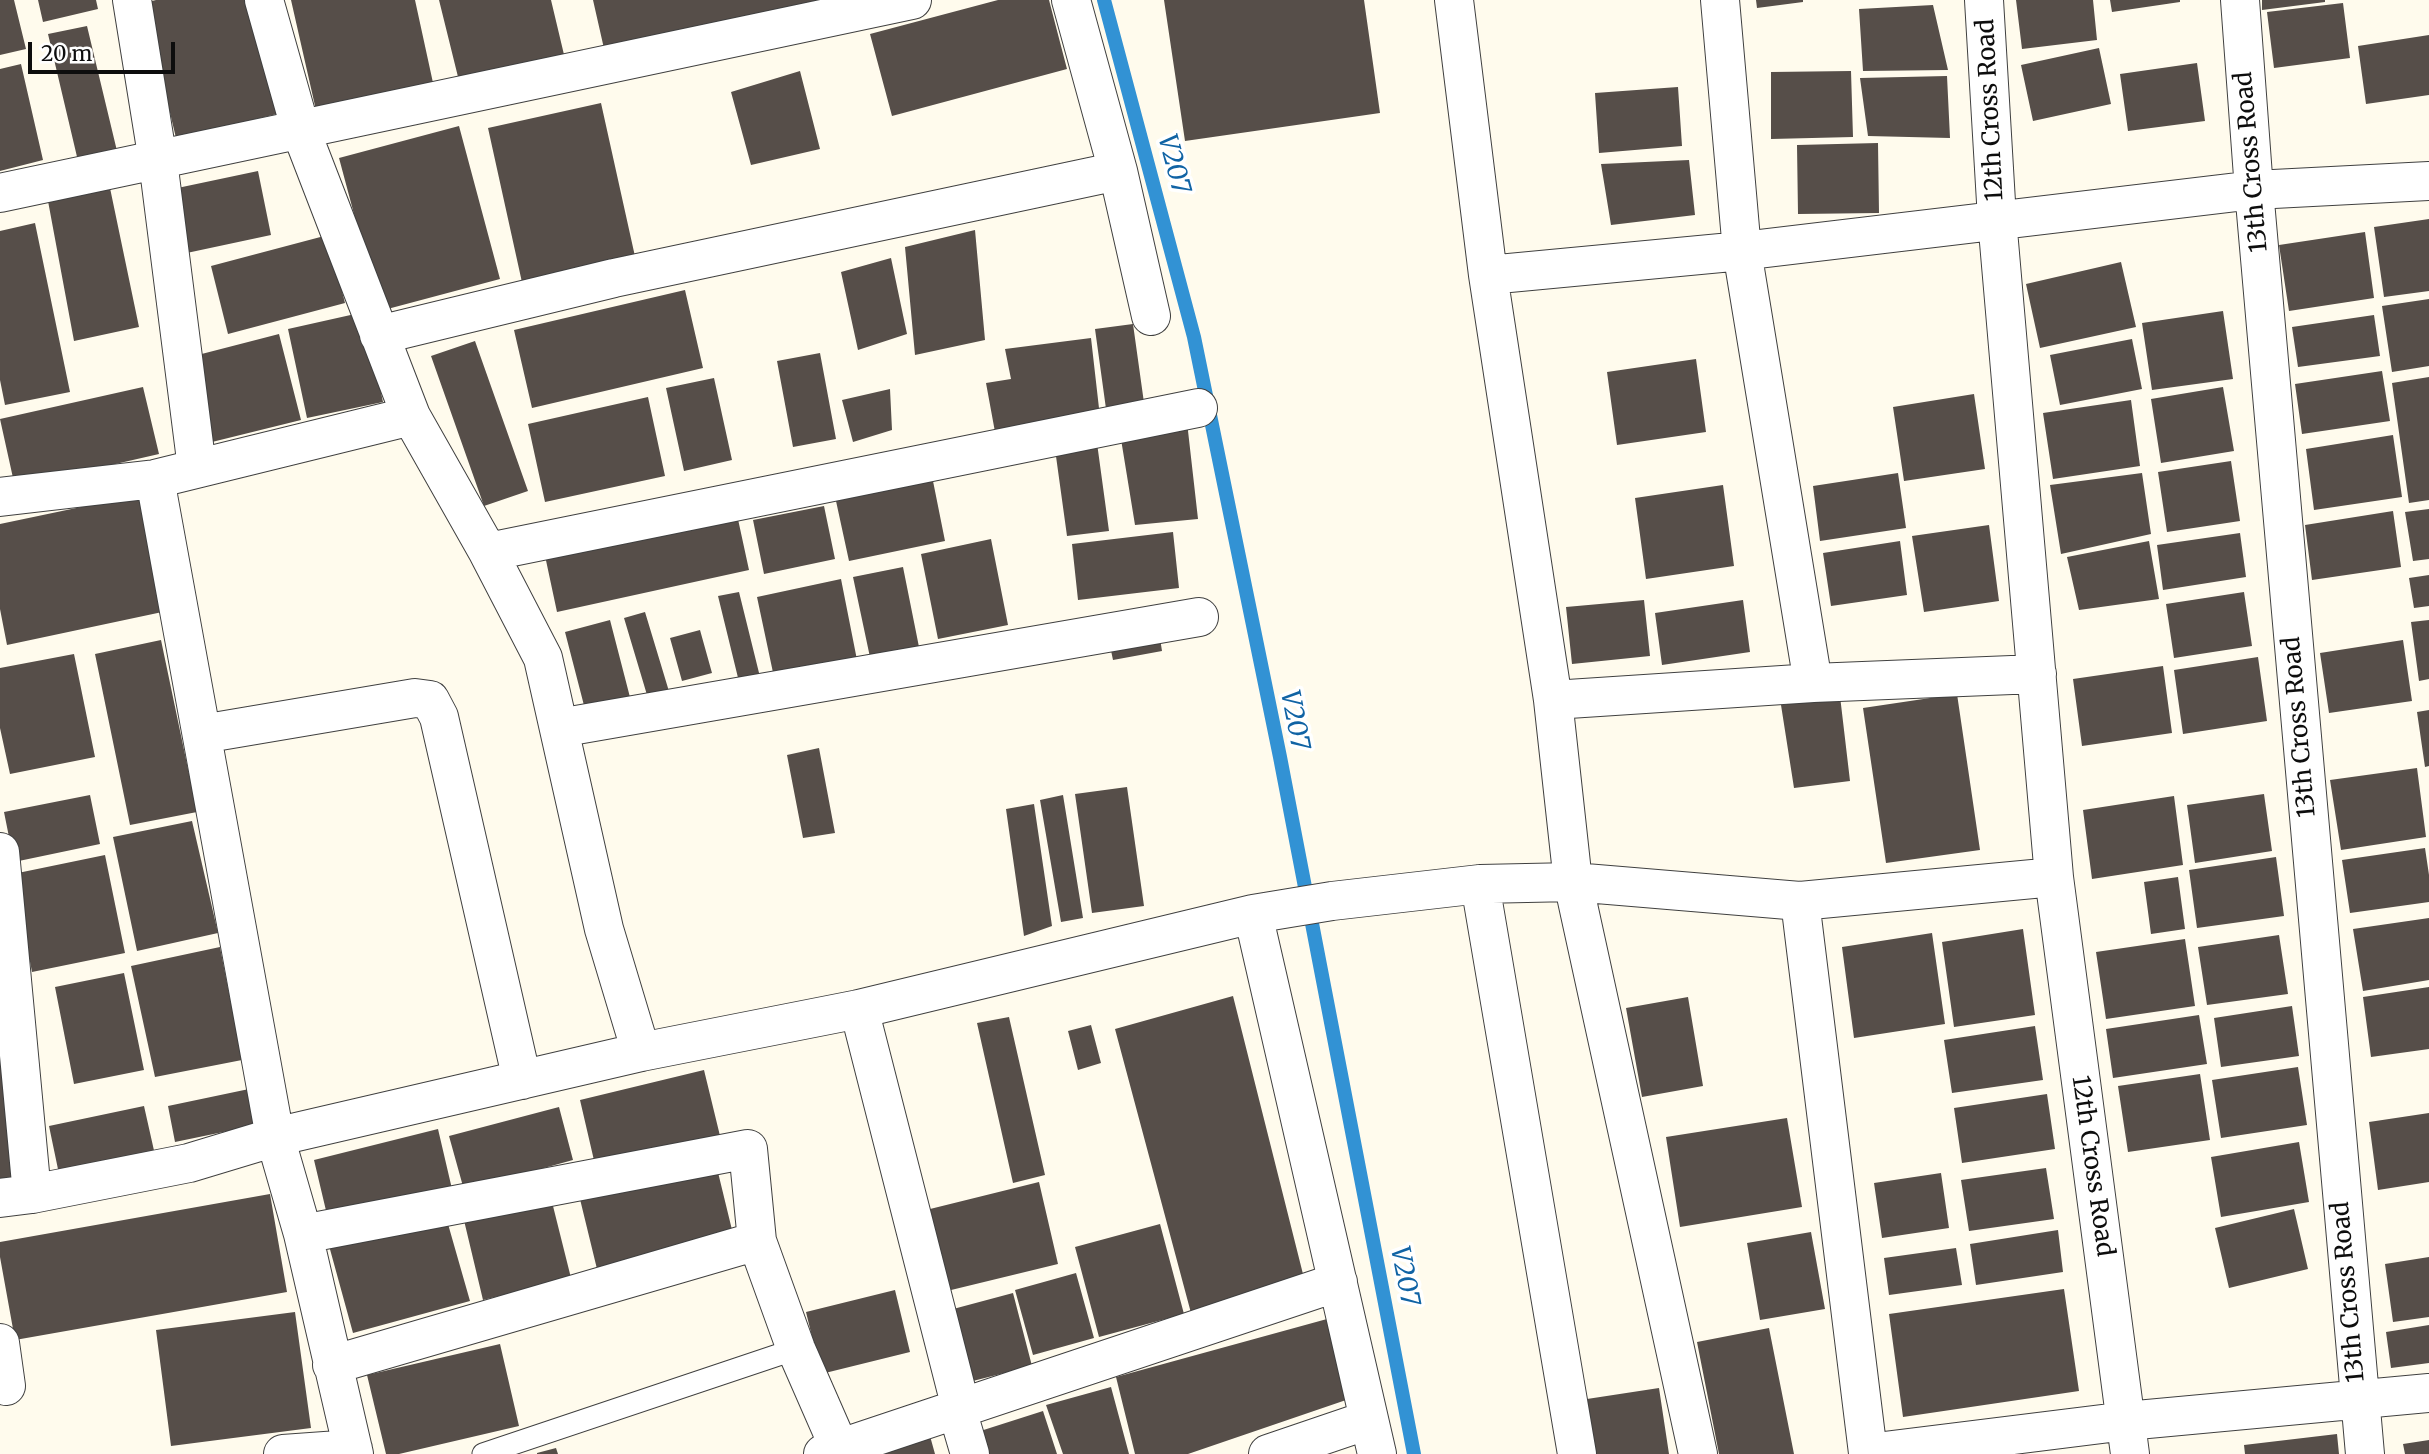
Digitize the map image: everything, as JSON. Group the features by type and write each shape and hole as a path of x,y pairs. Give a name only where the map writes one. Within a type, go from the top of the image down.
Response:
{"street":[{"path":"132,0 158,160 197,468"},
{"path":"264,0 300,131 411,416 488,552 543,659 604,929 642,1052"},
{"path":"0,193 912,0"},
{"path":"1071,0 1118,171 1151,316"},
{"path":"1454,0 1488,275 1553,700 1573,882 1698,1454"},
{"path":"1720,0 1742,251 1813,682"},
{"name":"12th Cross Road","path":"1984,0 1997,219 2054,877 2128,1437"},
{"name":"13th Cross Road","path":"2239,0 2365,1454"},
{"path":"379,335 614,278 1118,171"},
{"path":"1488,275 1742,251 2254,190 2429,181"},
{"path":"488,552 1198,408"},
{"path":"0,497 155,479 411,416"},
{"path":"155,479 275,1137 303,1234 353,1452 282,1454"},
{"path":"559,728 1199,617"},
{"path":"1553,700 1813,682 2038,674"},
{"path":"202,734 415,698 430,700 439,718 522,1080"},
{"path":"0,852 16,1196 189,1163 275,1137 642,1052 859,1009 1269,911 1332,901 1480,884 1573,882 1800,901 2054,877"},
{"path":"1480,884 1577,1454"},
{"path":"1800,901 1867,1454 2128,1437 2359,1398 2429,1393"},
{"path":"1268,1454 1373,1437 1338,1282 1269,911"},
{"path":"859,1009 961,1408 958,1413 970,1454"},
{"path":"303,1234 748,1149 757,1241 835,1452 1338,1282"},
{"path":"332,1364 757,1241"},
{"path":"0,1343 6,1387"}],"lane":[{"path":"482,1454 796,1349"}],"building":[{"path":"0,0 14,0 26,49 0,55"},
{"path":"38,0 96,0 98,9 43,22"},
{"path":"156,0 250,0 277,114 176,138 144,3"},
{"path":"291,0 415,0 435,92 318,119"},
{"path":"439,0 551,0 566,63 461,89"},
{"path":"593,0 833,0 605,53"},
{"path":"998,0 1049,0 1067,69 892,116 870,34"},
{"path":"1164,0 1364,0 1380,113 1185,141"},
{"path":"1756,0 1803,0 1803,2 1757,8"},
{"path":"2016,0 2093,0 2097,40 2022,49"},
{"path":"2110,0 2180,0 2180,2 2112,12"},
{"path":"2262,0 2325,0 2325,2 2262,10"},
{"path":"2343,3 2350,58 2274,68 2267,12"},
{"path":"1933,5 1948,70 1863,71 1859,9"},
{"path":"87,26 117,151 78,161 48,34"},
{"path":"2429,35 2429,95 2366,104 2358,46"},
{"path":"2099,48 2111,104 2033,121 2021,65"},
{"path":"2197,63 2205,121 2128,131 2120,74"},
{"path":"21,64 43,160 0,171 0,69"},
{"path":"800,71 820,149 751,165 731,92"},
{"path":"1851,71 1853,137 1771,139 1771,72"},
{"path":"1947,76 1950,138 1868,136 1860,78"},
{"path":"1678,87 1682,146 1599,153 1595,93"},
{"path":"601,103 638,270 525,296 488,128"},
{"path":"459,126 500,279 380,311 339,158"},
{"path":"1878,143 1879,213 1798,214 1797,145"},
{"path":"1689,160 1695,215 1611,225 1601,164"},
{"path":"258,171 271,235 182,254 168,190"},
{"path":"110,188 139,327 74,341 48,201"},
{"path":"2429,219 2429,291 2384,297 2374,227"},
{"path":"35,223 70,392 5,405 0,380 0,231"},
{"path":"975,230 985,340 915,355 905,247"},
{"path":"2365,232 2374,298 2289,311 2279,245"},
{"path":"328,235 345,303 228,334 211,266"},
{"path":"891,258 907,334 858,350 841,272"},
{"path":"2121,262 2136,327 2040,348 2026,284"},
{"path":"685,290 703,368 532,408 514,330"},
{"path":"2429,299 2429,366 2392,372 2382,306"},
{"path":"2223,311 2233,379 2152,390 2142,323"},
{"path":"364,312 383,402 307,418 288,329"},
{"path":"2374,315 2380,356 2298,367 2292,327"},
{"path":"1133,324 1145,410 1107,416 1095,329"},
{"path":"279,334 301,420 212,442 190,357"},
{"path":"1091,338 1100,417 995,432 986,383 1011,379 1005,349"},
{"path":"2132,339 2142,389 2060,405 2050,355"},
{"path":"475,341 528,491 484,506 431,356"},
{"path":"820,353 836,439 793,447 777,361"},
{"path":"1696,359 1706,432 1617,445 1607,372"},
{"path":"2382,371 2390,421 2302,434 2295,384"},
{"path":"2429,377 2429,500 2409,503 2392,383"},
{"path":"714,378 732,460 684,471 666,388"},
{"path":"143,387 159,454 15,487 0,419"},
{"path":"2223,387 2234,451 2161,463 2151,399"},
{"path":"890,389 892,430 853,442 842,400"},
{"path":"1974,394 1985,469 1904,481 1893,407"},
{"path":"648,397 665,476 545,502 528,424"},
{"path":"2131,400 2140,466 2053,479 2043,413"},
{"path":"1187,422 1198,519 1135,525 1120,433"},
{"path":"2393,435 2402,497 2314,510 2306,449"},
{"path":"1097,443 1109,531 1067,536 1055,449"},
{"path":"2231,461 2240,521 2167,532 2158,472"},
{"path":"1898,473 1906,528 1820,541 1813,486"},
{"path":"2142,473 2151,534 2061,554 2050,485"},
{"path":"933,481 945,541 849,561 836,501"},
{"path":"1723,485 1734,566 1646,579 1635,498"},
{"path":"143,494 167,611 7,645 0,609 0,524"},
{"path":"824,506 835,559 764,574 753,520"},
{"path":"2429,509 2429,559 2413,561 2405,512"},
{"path":"736,510 749,570 557,612 544,551"},
{"path":"2393,511 2401,567 2312,580 2305,525"},
{"path":"1989,525 1999,601 1924,612 1912,536"},
{"path":"1173,532 1179,588 1078,600 1072,544"},
{"path":"2240,533 2246,577 2163,590 2157,545"},
{"path":"991,539 1008,625 938,639 921,554"},
{"path":"1900,541 1907,595 1831,606 1823,553"},
{"path":"2149,541 2159,599 2079,610 2067,557"},
{"path":"903,567 920,652 871,662 853,577"},
{"path":"2429,575 2429,606 2414,608 2409,578"},
{"path":"841,579 858,665 775,682 757,597"},
{"path":"739,592 762,685 741,690 718,596"},
{"path":"2244,592 2252,646 2174,658 2166,604"},
{"path":"1644,600 1650,656 1572,664 1566,607"},
{"path":"1743,600 1750,652 1662,665 1655,613"},
{"path":"645,612 671,698 650,705 624,618"},
{"path":"610,620 632,705 587,717 565,632"},
{"path":"2429,620 2429,679 2419,681 2411,622"},
{"path":"700,630 712,673 682,681 670,638"},
{"path":"1159,632 1162,651 1113,660 1109,641"},
{"path":"161,640 197,812 130,825 95,654"},
{"path":"2403,640 2412,701 2329,713 2320,653"},
{"path":"74,654 95,757 10,774 0,728 0,668"},
{"path":"2258,657 2267,721 2183,734 2174,670"},
{"path":"2163,666 2172,733 2082,746 2073,679"},
{"path":"1957,694 1980,850 1886,863 1863,708"},
{"path":"1840,696 1850,781 1794,788 1781,705"},
{"path":"2429,710 2429,766 2425,767 2417,712"},
{"path":"819,748 835,833 803,838 787,755"},
{"path":"2417,768 2426,837 2341,850 2330,780"},
{"path":"1127,787 1144,906 1092,913 1075,794"},
{"path":"2264,794 2272,851 2195,863 2187,805"},
{"path":"90,795 100,844 14,862 4,812"},
{"path":"1063,795 1083,918 1061,922 1040,800"},
{"path":"2174,796 2183,865 2092,879 2083,810"},
{"path":"1034,804 1052,926 1024,936 1006,809"},
{"path":"192,821 218,933 137,951 113,837"},
{"path":"2425,848 2429,902 2350,913 2342,860"},
{"path":"105,855 125,953 32,972 13,874"},
{"path":"2276,857 2284,916 2197,928 2189,870"},
{"path":"2178,877 2185,929 2151,934 2144,882"},
{"path":"2429,918 2429,980 2363,991 2353,929"},
{"path":"2023,929 2035,1015 1954,1027 1942,942"},
{"path":"1932,933 1945,1024 1854,1038 1842,947"},
{"path":"2279,935 2288,994 2207,1005 2198,947"},
{"path":"2185,939 2195,1006 2106,1019 2096,952"},
{"path":"220,947 242,1060 155,1077 131,966"},
{"path":"124,973 144,1070 74,1084 55,987"},
{"path":"2429,987 2429,1049 2371,1057 2363,997"},
{"path":"0,992 21,1180 0,1183"},
{"path":"1233,996 1305,1282 1191,1313 1115,1029"},
{"path":"1688,997 1703,1086 1642,1097 1626,1008"},
{"path":"2292,1006 2299,1056 2221,1067 2214,1018"},
{"path":"2199,1015 2207,1064 2113,1078 2106,1029"},
{"path":"1009,1017 1045,1175 1013,1183 977,1023"},
{"path":"1091,1025 1101,1063 1078,1070 1068,1031"},
{"path":"2035,1026 2043,1080 1952,1093 1944,1040"},
{"path":"2298,1067 2307,1125 2221,1138 2212,1080"},
{"path":"704,1070 721,1140 596,1169 580,1100"},
{"path":"2200,1074 2210,1140 2128,1152 2118,1086"},
{"path":"249,1089 257,1125 175,1142 168,1106"},
{"path":"2047,1094 2055,1149 1962,1163 1954,1108"},
{"path":"144,1106 155,1155 59,1174 49,1126"},
{"path":"559,1107 573,1160 464,1190 449,1136"},
{"path":"2429,1113 2429,1182 2378,1190 2369,1122"},
{"path":"1787,1118 1802,1207 1680,1227 1666,1137"},
{"path":"438,1129 452,1189 328,1219 314,1160"},
{"path":"2299,1142 2309,1202 2221,1217 2211,1157"},
{"path":"715,1160 733,1234 597,1269 579,1195"},
{"path":"2046,1168 2054,1219 1969,1231 1961,1180"},
{"path":"1941,1173 1949,1228 1882,1238 1874,1183"},
{"path":"1039,1182 1058,1264 947,1291 926,1210"},
{"path":"549,1190 571,1278 483,1300 462,1212"},
{"path":"270,1194 287,1292 15,1340 0,1257 0,1242"},
{"path":"2294,1209 2308,1269 2229,1288 2215,1228"},
{"path":"444,1210 470,1301 353,1333 328,1242"},
{"path":"1160,1224 1184,1314 1099,1337 1075,1247"},
{"path":"2058,1230 2063,1272 1976,1285 1970,1244"},
{"path":"1811,1232 1825,1309 1760,1320 1747,1243"},
{"path":"1956,1248 1962,1285 1889,1295 1884,1258"},
{"path":"2429,1257 2429,1317 2393,1322 2385,1264"},
{"path":"1076,1273 1094,1338 1033,1355 1015,1290"},
{"path":"2064,1289 2079,1391 1903,1417 1889,1314"},
{"path":"895,1290 910,1352 821,1374 806,1312"},
{"path":"1013,1293 1032,1366 961,1384 942,1312"},
{"path":"295,1312 311,1428 171,1446 156,1330"},
{"path":"1327,1319 1349,1399 1188,1454 1135,1454 1116,1377"},
{"path":"2429,1325 2429,1363 2391,1368 2386,1332"},
{"path":"1769,1328 1794,1454 1719,1454 1697,1342"},
{"path":"500,1344 519,1426 399,1454 386,1454 367,1375"},
{"path":"1111,1387 1129,1454 1063,1454 1046,1405"},
{"path":"1659,1388 1669,1454 1595,1454 1587,1399"},
{"path":"1043,1411 1057,1454 977,1454 971,1434"},
{"path":"2337,1434 2339,1454 2245,1454 2244,1445"},
{"path":"930,1436 935,1454 865,1454"},
{"path":"2429,1440 2429,1454 2405,1454 2403,1444"},
{"path":"556,1448 558,1454 537,1454 537,1453"}],"waterway":[{"name":"V207","path":"1104,0 1194,337 1280,757 1414,1454"}]}
